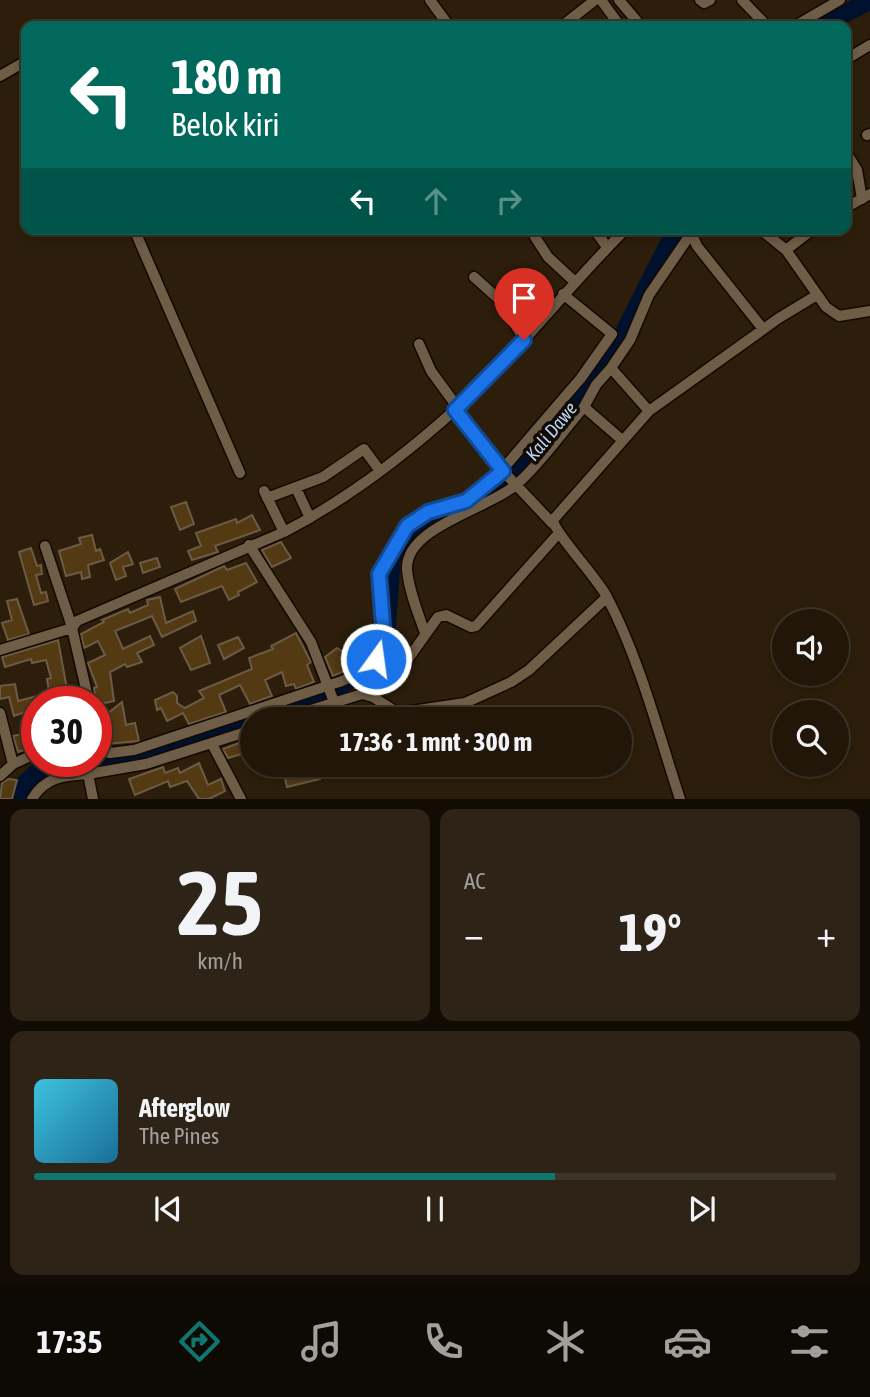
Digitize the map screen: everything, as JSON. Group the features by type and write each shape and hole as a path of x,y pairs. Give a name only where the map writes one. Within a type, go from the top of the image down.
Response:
{"street":[{"path":"430,0 445,21"},
{"path":"568,21 595,0"},
{"path":"601,0 616,21"},
{"path":"620,0 637,21"},
{"path":"700,0 704,3 710,0"},
{"path":"742,0 762,21"},
{"path":"804,21 840,0"},
{"path":"851,56 870,45"},
{"path":"0,76 21,64"},
{"path":"851,160 866,196"},
{"path":"137,235 240,473"},
{"path":"598,235 607,247"},
{"path":"0,650 72,627 97,610 284,532 310,518 380,471 456,409 524,340 574,281 620,235"},
{"path":"425,633 407,569 413,548 423,536 482,506 584,407 596,385 630,340 649,295 689,235"},
{"path":"693,235 763,329"},
{"path":"767,235 786,250 826,307 839,316 870,311"},
{"path":"786,250 805,235"},
{"path":"535,237 548,257 574,281"},
{"path":"474,277 502,302 524,340"},
{"path":"304,707 330,693 342,681 365,670 383,647 384,622 379,574 407,526 428,512 466,501 511,479 531,433 581,378 612,334 563,294"},
{"path":"552,523 557,512 649,411 763,329 817,295"},
{"path":"419,344 431,371 456,409 511,479 592,571 607,597 629,646 680,799"},
{"path":"611,368 649,411"},
{"path":"584,407 622,440"},
{"path":"284,532 265,495 296,488 323,477 364,449 380,471"},
{"path":"296,488 310,518"},
{"path":"362,694 408,659 425,633 442,615 453,617 471,627 476,626 558,534"},
{"path":"249,545 311,642 330,693"},
{"path":"45,546 72,627 85,686"},
{"path":"112,753 134,750 330,693 373,697 398,713 465,704 529,670 607,597"},
{"path":"0,713 5,770 21,762"},
{"path":"112,766 146,764 240,734"},
{"path":"212,744 241,799"},
{"path":"32,799 44,783 55,777"},
{"path":"90,777 93,799"}],"building":[{"path":"186,502 194,524 180,530 171,507"},
{"path":"252,515 260,530 215,546 218,552 192,560 188,551 201,546 196,533 236,519 237,523"},
{"path":"92,535 96,551 100,549 104,560 88,565 90,577 82,579 81,572 66,576 59,551 81,544 79,538"},
{"path":"281,542 291,558 272,567 262,550"},
{"path":"31,548 37,566 41,565 42,574 36,575 41,593 46,592 48,601 34,605 19,552"},
{"path":"128,552 133,564 123,567 126,576 116,580 110,563"},
{"path":"157,558 160,567 143,573 140,563"},
{"path":"246,563 257,582 238,592 239,595 229,600 222,586 181,602 175,589 224,566 227,570"},
{"path":"160,597 166,623 193,611 196,621 162,637 152,616 115,631 123,649 150,636 154,645 137,653 142,662 127,667 125,664 110,672 112,686 97,686 88,663 105,655 98,641 84,648 81,634 104,622 102,620 128,609 130,613 148,605 147,600"},
{"path":"17,599 29,634 8,640 2,623 12,620 7,601"},
{"path":"296,633 311,662 307,665 314,682 296,689 294,684 286,686 282,672 265,680 272,696 250,704 240,685 219,695 226,712 189,724 183,713 167,721 161,708 157,710 155,700 173,692 177,696 177,703 185,708 204,698 199,691 252,669 249,658 273,649 271,646"},
{"path":"201,636 210,663 191,670 180,648"},
{"path":"238,637 244,648 224,659 218,645"},
{"path":"58,640 66,686 48,686 47,679 51,678 46,660 32,663 31,659 5,667 2,657"},
{"path":"337,648 343,652 344,660 359,653 364,659 360,664 333,676 325,657"},
{"path":"15,684 18,701 21,700 21,714 14,716 9,697 0,699 0,686"},
{"path":"122,702 126,725 135,723 139,741 112,743 112,710"},
{"path":"21,734 21,751 18,752 13,736"},
{"path":"240,743 240,754 228,758 223,749"},
{"path":"199,763 208,785 221,779 225,791 209,799 199,799 187,781 170,787 168,781 135,795 129,779 163,767 165,773 178,768 180,773"},
{"path":"285,777 320,777 320,779 287,787"},
{"path":"8,779 17,780 12,799 0,799 2,783"}],"waterway":[{"name":"Kali Dawe","path":"831,21 870,1"},
{"name":"Kali Dawe","path":"112,759 137,758 171,749 324,693 367,671 382,657 386,639 392,556 426,520 461,503 490,495 513,478 599,373 620,340 673,235"},
{"name":"Kali Dawe","path":"18,799 23,785 32,777"}],"route":[{"path":"376,659 383,647 384,638 377,581 393,547 407,526 428,512 466,501 503,471 455,410 524,340"}]}
